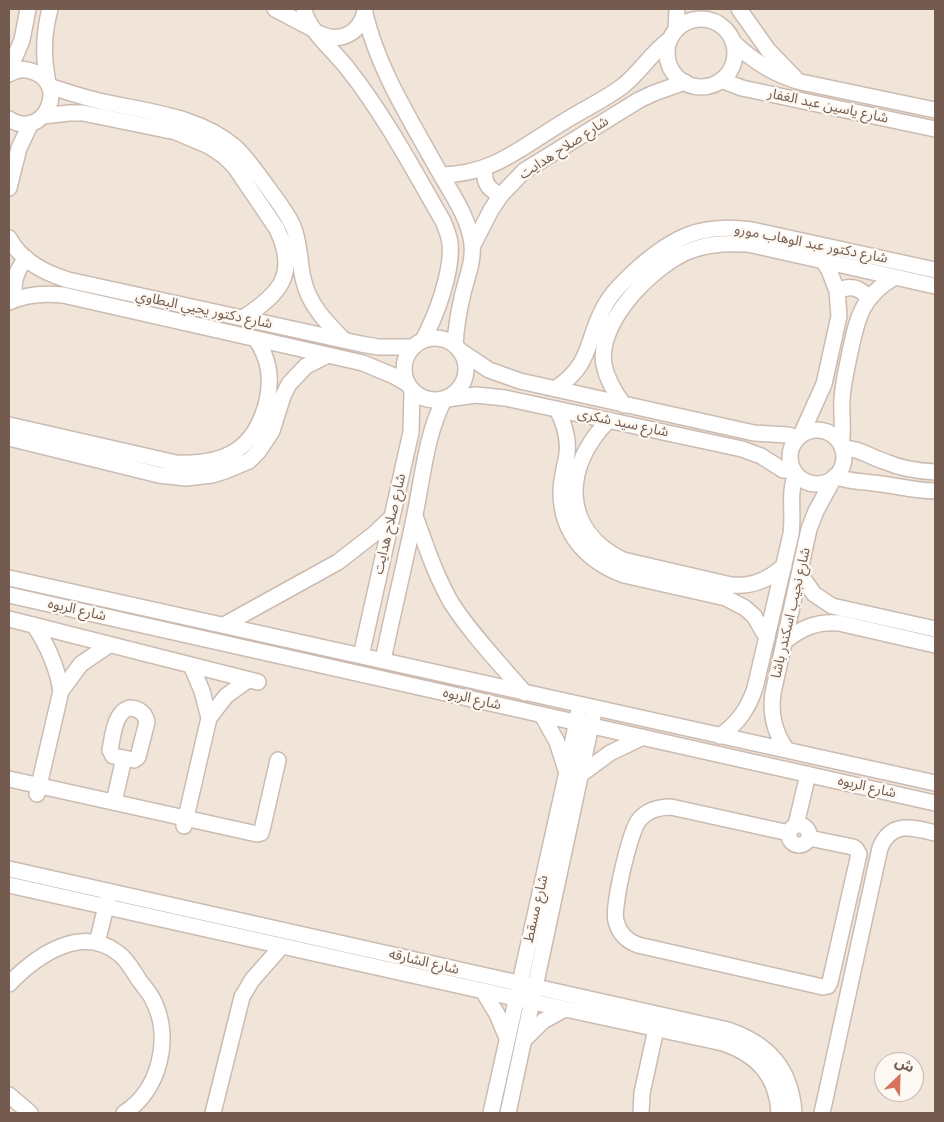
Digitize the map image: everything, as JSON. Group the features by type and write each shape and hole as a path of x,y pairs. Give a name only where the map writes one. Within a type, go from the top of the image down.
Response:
{"street":[{"path":"9,72 22,40 28,9"},
{"path":"9,188 19,148 37,120 48,110 51,102 44,64 43,44 50,9"},
{"path":"275,9 315,31 333,38 350,34 357,29 365,11"},
{"path":"304,9 305,17 315,31 345,65 382,116 448,232 450,243 449,266 436,312 418,344 408,354 404,369 410,388 427,400 446,399 455,394 462,387 466,379 467,370 466,361 459,349 440,338 418,344"},
{"path":"673,35 683,24 692,20 702,19 721,25 733,42 735,53 734,63 729,72 721,80 704,86 694,86 677,76 671,68 668,59 668,49 673,35 677,9"},
{"path":"718,9 721,25"},
{"path":"739,9 768,50 798,81"},
{"path":"365,11 374,46 387,79 441,175 470,233 471,260 459,311 459,349"},
{"name":"شارع صلاح هدايت","path":"441,175 463,174 485,168 512,156 621,87 673,35"},
{"name":"شارع ياسين عبد الغفار","path":"733,42 747,55 780,75 798,81 935,110"},
{"path":"9,72 21,69 29,70 36,72 48,84 84,98 183,120 201,126 218,135 248,160 288,216 298,241 293,268 270,300 243,318"},
{"name":"شارع ياسين عبد الغفار","path":"721,80 742,88 935,129"},
{"name":"شارع صلاح هدايت","path":"472,247 501,195 524,171 639,100 685,82"},
{"path":"9,118 21,124 69,113 96,116 176,132 209,146 224,156 235,167 277,229 293,268 314,306 344,340"},
{"path":"485,168 484,175 489,188 501,195"},
{"name":"شارع دكتور عبد الوهاب مورو","path":"555,389 577,371 585,359 603,309 620,284 660,249 676,239 694,232 723,228 752,230 935,270"},
{"name":"شارع دكتور يحيي البطاوي","path":"9,238 26,258 38,268 68,280 378,347 418,344"},
{"name":"شارع دكتور عبد الوهاب مورو","path":"603,363 609,332 623,305 658,270 673,259 691,250 709,245 748,244 935,286"},
{"path":"12,300 16,273 26,258"},
{"path":"823,261 834,281 840,316 824,384 800,436 790,450 791,465 795,473 802,480 818,484 834,477 843,463 841,447 843,387 857,320 868,298 895,277"},
{"path":"837,291 844,288 858,288 868,298"},
{"name":"شارع دكتور يحيي البطاوي","path":"12,300 38,294 63,295 363,363 379,368 410,388"},
{"path":"9,425 161,461 187,463 209,461 230,454 251,438 263,415 270,380 266,358 256,339"},
{"name":"شارع سيد شكرى","path":"459,349 489,370 504,376 624,405 754,433 800,436"},
{"path":"9,438 159,475 186,478 212,475 249,461 258,452 272,431 283,396 289,384 306,366 328,355"},
{"path":"585,359 594,363 603,363 611,385 624,405"},
{"path":"270,380 289,384"},
{"name":"شارع صلاح هدايت","path":"360,656 411,432 410,388"},
{"name":"شارع سيد شكرى","path":"446,399 461,396 491,396 610,420 742,449 761,456 783,470 795,473"},
{"name":"شارع صلاح هدايت","path":"383,660 432,430 446,399"},
{"path":"557,409 565,431 567,454 560,492 562,508 566,523 583,550 595,561 609,569 726,598 754,616 767,638"},
{"path":"610,420 594,438 582,458 576,477 576,506 588,533 598,545 610,554 623,560 731,585 748,585 762,582 784,566"},
{"path":"800,436 816,430 823,431 830,434 841,447 859,450 901,468 935,472"},
{"path":"567,454 575,452 582,458"},
{"name":"شارع نجيب اسكندر باشا","path":"720,736 739,720 752,698 792,528 791,492 795,473"},
{"path":"834,477 853,482 935,492"},
{"name":"شارع نجيب اسكندر باشا","path":"786,749 774,727 771,702 809,529 834,477"},
{"path":"415,516 437,574 452,603 480,641 525,693"},
{"path":"224,625 338,562 357,549 391,518"},
{"path":"800,574 810,589 824,601 841,609 935,629"},
{"name":"شارع الربوه","path":"9,578 935,783"},
{"path":"744,608 750,597 748,585"},
{"name":"شارع الربوه","path":"9,595 935,802"},
{"path":"820,623 819,611 824,601"},
{"path":"156,628 159,611"},
{"path":"9,619 253,681 226,696 209,718 185,823"},
{"path":"784,642 807,626 820,623 839,623 935,645"},
{"path":"34,626 52,656 61,691"},
{"path":"38,790 61,691 81,664 109,645"},
{"path":"191,665 202,691 209,718"},
{"path":"752,698 761,704 771,702"},
{"name":"شارع مسقط","path":"508,1113 535,995 573,774 576,722 580,705"},
{"name":"شارع مسقط","path":"491,1113 518,991 573,774 591,726 595,708"},
{"path":"542,715 573,774 610,753 644,737"},
{"path":"114,802 124,758"},
{"path":"9,779 38,790 114,802 185,823 257,834 260,833 278,760"},
{"path":"800,831 812,775"},
{"path":"670,807 800,831 853,847 859,854 828,986 823,988 638,946 626,939 618,928 615,911 632,832 642,817 652,810 670,807"},
{"path":"822,1113 884,838 893,830 904,827 935,832"},
{"name":"شارع الشارقه","path":"9,869 535,995 728,1030 744,1035 758,1043 771,1054 789,1082 794,1113"},
{"name":"شارع الشارقه","path":"9,886 483,991 518,991"},
{"path":"97,943 109,892"},
{"path":"9,984 22,970 61,946 72,942 85,941 97,943 120,953 154,1001 160,1020 163,1040 160,1060 154,1078 144,1095 124,1113"},
{"path":"213,1113 242,997 252,980 282,946"},
{"path":"483,991 497,1014 507,1038"},
{"name":"شارع الشارقه","path":"535,995 565,1009 739,1048 765,1070 773,1084 778,1100 779,1113"},
{"path":"525,1040 542,1021 565,1009"},
{"path":"641,1113 642,1093 656,1029"},
{"path":"9,1095 30,1113"}],"shaded area":[{"path":"9,9 935,9 935,1113 9,1113"}]}
